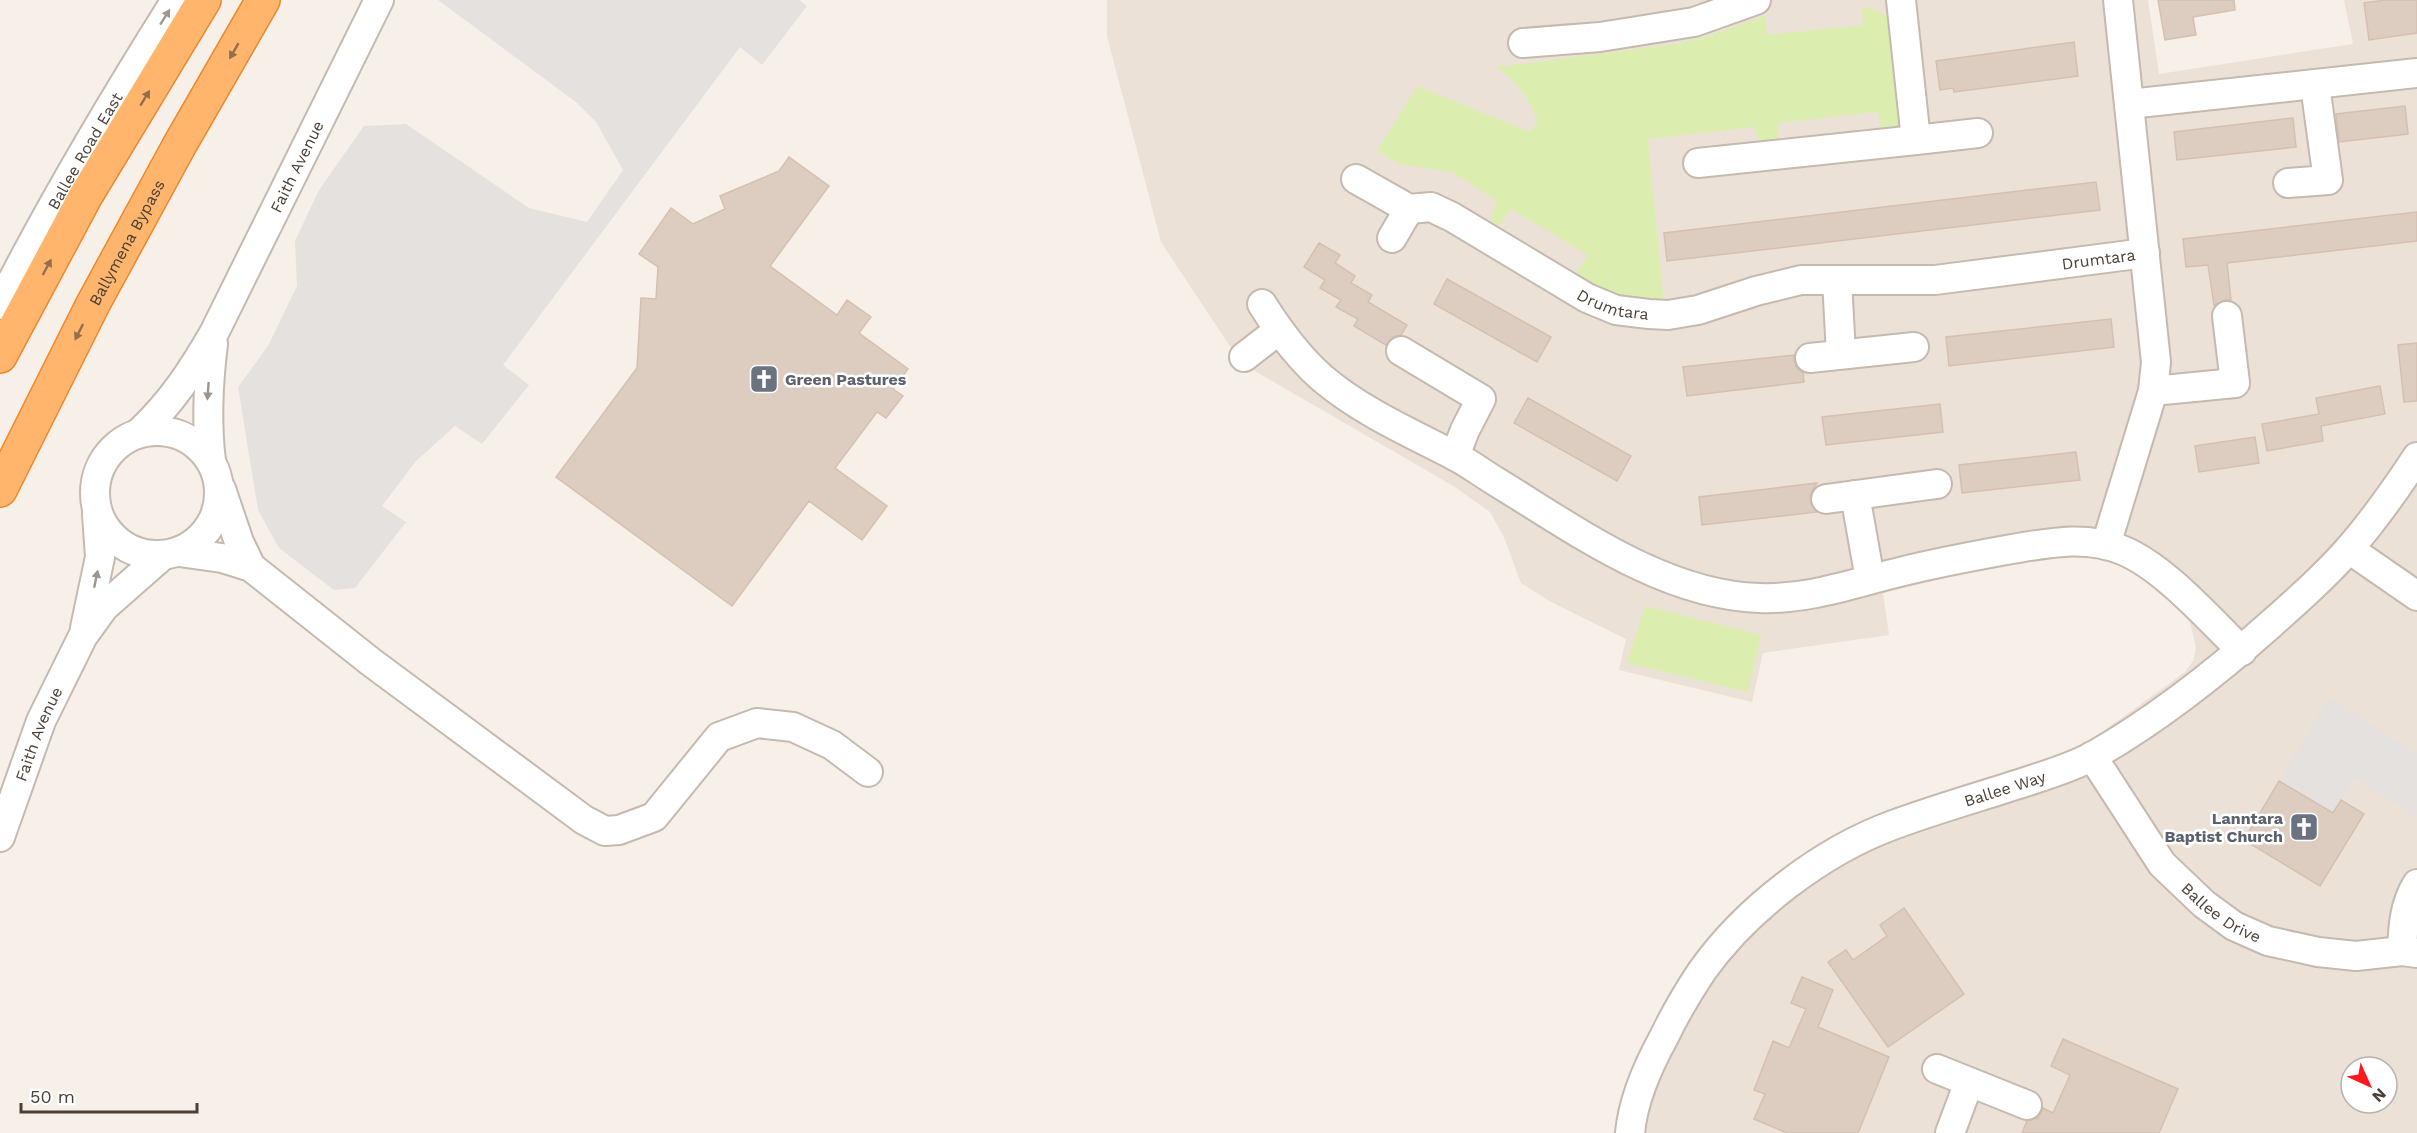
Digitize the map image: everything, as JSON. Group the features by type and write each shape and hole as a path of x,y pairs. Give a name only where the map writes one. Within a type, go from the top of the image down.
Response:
{"highway":[{"path":"0,356 85,197 204,0"},
{"name":"Ballymena Bypass","path":"0,490 99,294 179,146 263,0"}],"street":[{"name":"Ballee Road East","path":"0,305 39,228 102,118 176,0"},
{"name":"Faith Avenue","path":"140,432 160,413 187,380 214,333 379,0"},
{"path":"1523,43 1600,37 1694,22 1756,0"},
{"path":"1901,0 1916,140"},
{"name":"Drumtara","path":"2106,545 2153,391 2157,362 2118,0"},
{"path":"2129,104 2417,73"},
{"path":"2288,183 2328,180 2315,85"},
{"path":"1698,163 1978,133"},
{"name":"Drumtara","path":"1356,179 1409,209 1431,207 1452,217 1587,298 1616,310 1668,315 1698,309 1783,284 1814,279 1935,280 2145,253"},
{"path":"1392,238 1409,209"},
{"path":"1837,280 1841,354"},
{"path":"1262,304 1279,330 1309,366 1340,391 1394,425 1455,456 1624,559 1706,589 1742,597 1782,598 1809,595 1958,558 2055,542 2085,541 2106,545 2138,558 2194,604 2242,651"},
{"path":"2153,391 2235,383 2227,316"},
{"path":"1244,357 1279,330"},
{"name":"Faith Avenue","path":"214,333 207,393 207,426 215,471"},
{"path":"1810,358 1914,347"},
{"path":"1401,351 1482,399 1465,430 1455,456"},
{"path":"251,567 239,542 215,471 198,445 180,434 160,430 140,432 122,441 108,454 98,471 94,490 96,510 103,526 114,539 128,549 145,555 170,554 222,558 251,567 380,669 584,820 605,831 619,830 654,817 719,737 757,723 793,727 832,745 868,772"},
{"name":"Ballee Way","path":"1630,1133 1632,1116 1643,1081 1657,1049 1703,969 1739,927 1792,882 1832,854 1892,825 2052,773 2092,756 2200,686 2306,594 2349,549 2417,458"},
{"path":"170,554 195,543 211,523 219,498 215,471"},
{"path":"1826,499 1937,484"},
{"path":"1855,495 1870,579"},
{"name":"Faith Avenue","path":"83,636 100,557 96,510"},
{"path":"2349,549 2417,596"},
{"name":"Faith Avenue","path":"0,837 41,721 83,636 104,607 170,554"},
{"name":"Ballee Drive","path":"2092,756 2162,864 2196,898 2234,926 2276,943 2318,952 2356,956 2409,952"},
{"path":"2409,952 2405,911 2417,884"},
{"path":"1937,1069 2026,1105"},
{"path":"1950,1133 1969,1082"}],"shaded area":[{"path":"438,0 799,0 807,6 762,65 740,47 503,365 529,385 482,444 455,426 416,461 382,506 406,522 355,588 334,590 279,548 258,510 238,387 268,346 297,286 295,241 318,192 333,170 364,126 406,124 529,208 587,222 623,170 596,122 576,102"},
{"path":"1107,0 2148,0 2159,74 2353,44 2344,0 2417,0 2417,1133 1613,1133 1620,1105 1633,1070 1758,892 2075,748 2098,735 2185,672 2193,661 2196,648 2190,622 2181,608 2162,590 2125,566 2096,556 2048,553 1883,593 1889,635 1763,653 1752,702 1619,670 1626,639 1551,602 1521,583 1503,535 1490,512 1455,487 1241,363 1161,242 1107,36"},
{"path":"2329,698 2417,754 2417,817 2354,778 2333,813 2279,781"}],"green space":[{"path":"1862,8 1873,9 1887,16 1893,30 1902,122 1898,128 1882,136 1878,112 1778,123 1778,150 1762,143 1754,127 1648,139 1664,305 1637,306 1573,278 1588,255 1511,209 1497,228 1491,218 1497,201 1452,172 1399,164 1377,151 1417,86 1530,132 1537,122 1530,104 1517,85 1496,67 1676,44 1714,34 1765,16 1767,35 1863,25"},
{"path":"1645,606 1761,635 1748,692 1627,663"}],"building":[{"path":"2158,0 2234,0 2235,10 2193,17 2196,35 2165,40"},
{"path":"2385,0 2417,0 2417,33 2369,40 2364,3"},
{"path":"2074,42 2078,76 1954,92 1953,88 1940,90 1936,61"},
{"path":"2405,106 2408,134 2339,142 2336,114"},
{"path":"2293,118 2296,147 2177,160 2174,132"},
{"name":"Green Pastures","path":"789,157 829,186 770,266 837,315 847,300 871,317 859,333 908,369 893,389 903,396 886,418 877,412 835,468 887,506 862,540 809,501 732,606 556,477 637,368 641,298 656,299 658,267 639,254 671,208 693,224 725,209 720,196 779,171"},
{"path":"2096,182 2100,210 1667,261 1664,233"},
{"path":"2417,212 2417,241 2227,263 2231,300 2224,300 2215,305 2208,265 2186,267 2183,239"},
{"path":"1319,243 1340,255 1335,263 1355,276 1351,283 1372,295 1368,302 1407,325 1401,335 1393,337 1386,345 1354,326 1358,319 1336,307 1341,300 1320,288 1325,280 1304,267"},
{"path":"1447,279 1551,337 1537,362 1434,304"},
{"path":"2111,319 2114,347 1949,366 1946,337"},
{"path":"2417,343 2417,401 2404,402 2398,345"},
{"path":"1794,355 1797,368 1803,373 1804,382 1687,396 1683,367"},
{"path":"2380,386 2385,414 2321,426 2323,441 2267,451 2262,424 2319,414 2316,398"},
{"path":"1528,398 1631,456 1617,481 1514,423"},
{"path":"1940,404 1943,432 1826,445 1822,417"},
{"path":"2255,437 2259,463 2199,472 2195,446"},
{"path":"2076,452 2080,480 1962,493 1959,465"},
{"path":"1817,483 1811,492 1810,501 1817,512 1702,525 1699,497"},
{"name":"Lanntara Baptist Church","path":"2279,781 2333,813 2341,800 2364,814 2320,886 2244,840"},
{"path":"1904,908 1964,994 1888,1047 1828,962 1846,950 1853,960 1887,936 1880,925"},
{"path":"1802,977 1833,990 1818,1027 1889,1057 1858,1133 1787,1133 1754,1119 1765,1094 1754,1090 1773,1041 1789,1048 1806,1009 1791,1003"},
{"path":"2063,1039 2178,1089 2159,1133 2022,1133 2027,1121 2038,1118 2043,1108 2053,1113 2070,1075 2051,1066"}],"place":[{"name":"Green Pastures","path":"764,379"},
{"name":"Lanntara Baptist Church","path":"2304,827"}]}
